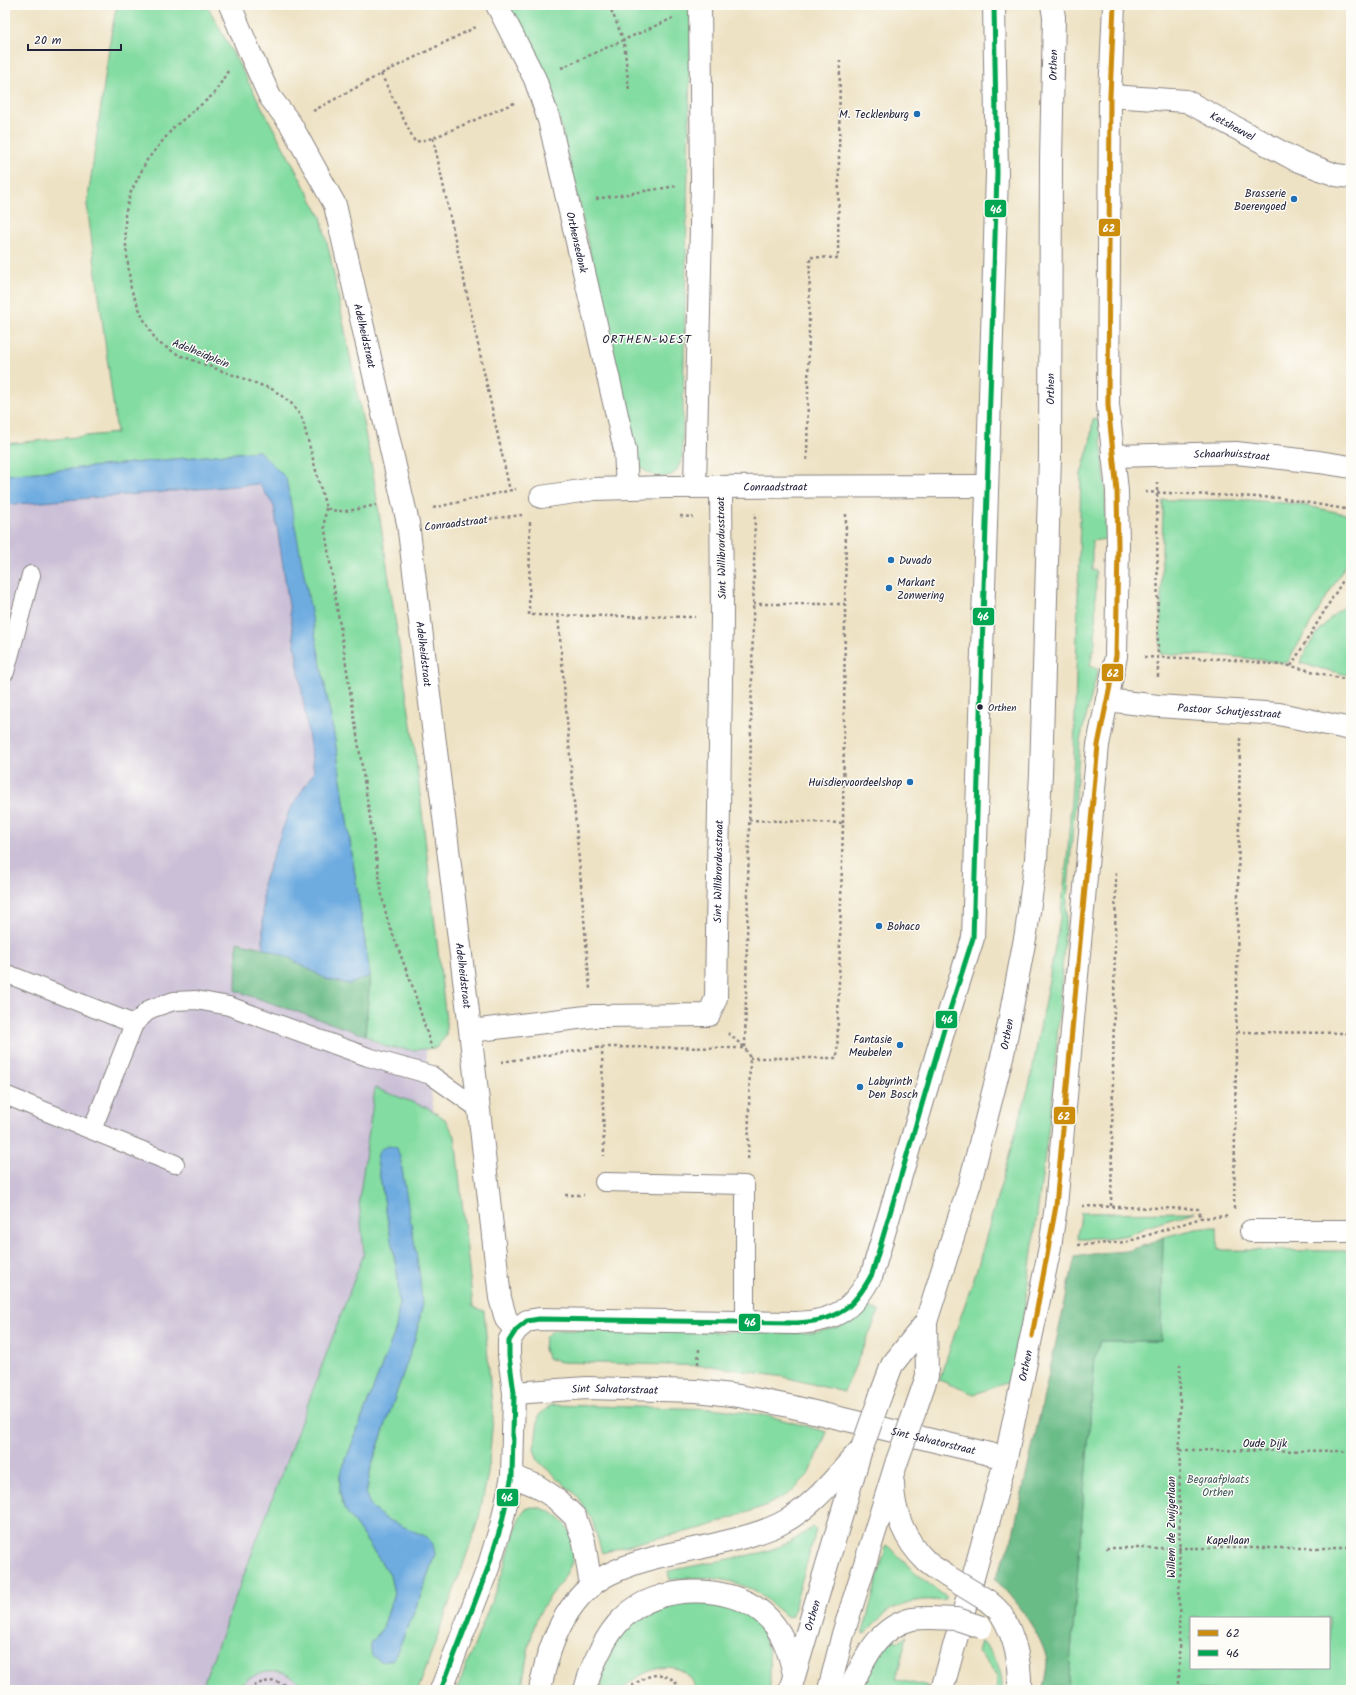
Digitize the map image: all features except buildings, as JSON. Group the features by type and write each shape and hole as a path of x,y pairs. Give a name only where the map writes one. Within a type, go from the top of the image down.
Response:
{"street":[{"path":"440,1690 488,1568 501,1526 512,1476 514,1393 509,1356 509,1341 516,1330 527,1321 540,1319 796,1323 815,1322 834,1316 850,1305 863,1290 872,1274 947,1019 973,938 997,174 994,5"},
{"name":"Orthen","path":"942,1690 1006,1458 1050,1247 1056,1206 1097,753 1116,656 1118,546 1117,491 1108,405 1110,96 1114,5"},
{"name":"Adelheidstraat","path":"232,6 250,53 270,96 290,123 335,205 406,514 470,1031 500,1298 506,1319 516,1330"},
{"path":"695,486 702,181 700,7"},
{"name":"Orthen","path":"829,1690 843,1634 895,1467 927,1376 926,1322 970,1183 1004,1049 1026,933 1036,859 1041,767 1050,456 1051,167 1054,9"},
{"name":"Orthensedonk","path":"499,10 537,85 557,148 568,204 625,450 627,488"},
{"name":"Ketsheuvel","path":"1110,96 1186,101 1296,160 1336,175 1351,177"},
{"name":"Schaarhuisstraat","path":"1113,456 1236,454 1319,462 1351,468"},
{"name":"Conraadstraat","path":"535,505 594,489 695,486 986,486"},
{"name":"Sint Willibrordusstraat","path":"709,1015 716,998 722,618 721,487"},
{"name":"Pastoor Schutjesstraat","path":"1107,700 1158,706 1279,714 1351,729"},
{"path":"470,1031 594,1016 709,1015"},
{"path":"1251,1232 1351,1231"},
{"name":"Orthen","path":"792,1682 862,1448 880,1397 892,1365 926,1322"},
{"name":"Sint Salvatorstraat","path":"514,1393 587,1388 697,1391 740,1396 789,1406 1006,1458"},
{"path":"540,1690 543,1674 554,1638 568,1611 591,1586 609,1574 640,1562 736,1540 767,1530 781,1523 794,1516 812,1501 862,1448"},
{"path":"895,1467 893,1492 897,1515 903,1528 926,1561 946,1576 988,1601 1001,1614 1018,1659 1021,1676 1020,1690"},
{"path":"512,1476 537,1486 555,1498 575,1517 584,1542 591,1586"},
{"path":"585,1690 596,1658 610,1634 622,1618 646,1602 659,1596 677,1592 698,1591 740,1599 754,1606 765,1614 782,1636 789,1653 792,1682"},
{"path":"849,1690 877,1640 891,1628 912,1619 956,1619 981,1627 994,1632 1006,1642 1018,1659"}],"lane":[{"path":"5,672 31,575"},
{"path":"5,973 134,1024"},
{"path":"92,1130 134,1024 150,1009 174,1001 196,1000 229,1006 368,1057 431,1075 479,1109"},
{"path":"5,1096 175,1164"},
{"path":"604,1182 745,1185 745,1322"}],"path":[{"path":"609,5 624,41 629,91"},
{"path":"381,74 415,142 433,138 624,41 687,11 700,7"},
{"path":"290,123 499,10"},
{"name":"Adelheidplein","path":"250,53 229,68 214,94 174,127 147,160 130,194 125,215 126,247 131,289 143,318 157,342 179,355 274,390 291,403 302,418 326,508 324,524 383,902 388,922 412,985 432,1050 431,1075"},
{"path":"806,486 810,258 838,258 840,60"},
{"path":"433,138 510,491"},
{"path":"568,204 702,181"},
{"path":"1156,455 1158,706"},
{"path":"750,1058 837,1058 843,823 847,486"},
{"path":"745,1048 755,487"},
{"name":"Conraadstraat","path":"406,514 520,488 535,505"},
{"path":"1117,491 1280,498 1351,510"},
{"path":"535,505 529,615 722,618"},
{"name":"Conraadstraat","path":"406,514 535,505"},
{"path":"326,508 334,511 406,514"},
{"path":"1291,666 1314,626 1351,570"},
{"path":"753,604 845,604"},
{"path":"558,615 591,995"},
{"path":"1116,656 1224,659 1291,666 1351,681"},
{"path":"1050,1247 1127,1242 1201,1218 1234,1215 1241,712"},
{"path":"718,818 843,823"},
{"path":"1111,1206 1116,866"},
{"path":"709,1015 745,1048 750,1058 748,1169 745,1185"},
{"path":"1237,1032 1351,1033"},
{"path":"474,1066 602,1047 745,1048"},
{"path":"565,1195 604,1195 602,1047"},
{"path":"1056,1206 1198,1209 1201,1218"},
{"path":"697,1391 700,1321"},
{"name":"Willem de Zwijgerlaan","path":"1179,1690 1180,1364"},
{"name":"Oude Dijk","path":"1179,1450 1351,1451"},
{"name":"Kapellaan","path":"1106,1548 1351,1548"},
{"path":"627,1690 639,1681 651,1676 665,1675 676,1681 681,1690"},
{"path":"249,1690 253,1686 264,1682 275,1681 286,1684 295,1690"}],"shaded area":[{"path":"341,417 459,1301 450,1520 386,1690 5,1690 5,447"}],"green space":[{"path":"121,5 207,5 321,217 330,255 373,473 415,751 446,1020 446,1036 436,1048 413,1050 386,1047 365,1035 370,976 335,740 285,478 259,451 5,475 5,444 117,433 87,205 111,35 116,9"},
{"path":"507,5 690,5 691,20 682,458 677,470 669,476 660,477 646,472 640,465 637,458 561,126 548,82"},
{"path":"1093,419 1098,420 1104,464 1106,539 1092,541 1092,569 1096,570 1095,642 1090,666 1098,669 1080,741 1053,1094 1015,1380 974,1394 939,1380 977,1269 1030,1082 1061,914 1068,848 1074,754 1081,474 1090,443"},
{"path":"1163,500 1250,500 1297,504 1351,515 1351,556 1287,663 1226,656 1160,654"},
{"path":"1351,601 1351,676 1300,663 1309,645 1321,629 1335,614"},
{"path":"237,942 263,948 290,958 326,979 349,984 370,976 365,1035 236,991"},
{"path":"375,1088 428,1108 445,1119 455,1136 473,1307 484,1311 493,1418 488,1473 480,1513 471,1543 418,1690 326,1690 314,1685 307,1688 287,1674 280,1672 267,1672 249,1678 236,1690 201,1690 364,1253 359,1200","holes":["377,1160 422,1308 415,1339 371,1467 366,1495 370,1507 384,1518 401,1527 435,1554 419,1600 394,1659 383,1662 375,1636 383,1628 394,1593 390,1575 344,1508 340,1493 340,1475 396,1329 399,1305 398,1278"]},
{"path":"1195,1212 1146,1227 1129,1235 1107,1238 1078,1238 1081,1213"},
{"name":"Begraafplaats Orthen","path":"1204,1227 1217,1227 1218,1250 1351,1251 1351,1690 1068,1690 1095,1358 1100,1341 1161,1341 1163,1237"},
{"path":"1163,1237 1161,1341 1100,1341 1095,1358 1068,1690 1043,1690 1047,1662 1045,1652 1027,1618 995,1579 1011,1543 1075,1257 1099,1253 1127,1251 1149,1244"},
{"path":"868,1307 879,1311 844,1392 784,1377 711,1366 560,1362 547,1358 544,1349 545,1337 553,1330 812,1333 840,1327"},
{"path":"551,1405 720,1409 769,1416 827,1432 810,1473 790,1493 765,1506 703,1528 640,1542 602,1553 592,1520 577,1496 538,1461 534,1449 539,1415"},
{"path":"532,1507 541,1508 556,1515 571,1535 574,1548 572,1561 567,1573 542,1609 533,1629 521,1690 457,1690 502,1574 519,1518 526,1509"},
{"path":"813,1527 816,1530 792,1615 789,1617 752,1590 729,1581 706,1578 682,1578 670,1580 668,1571 760,1553 794,1540"},
{"path":"889,1546 916,1574 946,1597 946,1600 916,1601 899,1606 885,1614 866,1633 863,1634 886,1547"},
{"path":"684,1602 708,1603 727,1606 742,1612 754,1620 762,1632 767,1647 770,1666 770,1690 696,1690 690,1678 682,1671 673,1668 662,1668 640,1676 630,1682 622,1690 600,1690 606,1663 618,1639 633,1623 655,1609"},
{"path":"893,1636 897,1642 907,1636 896,1679 928,1687 928,1690 863,1690 868,1670"},
{"path":"980,1641 990,1651 997,1663 1001,1676 1002,1690 997,1690 997,1677 981,1655 977,1653"}],"water":[{"path":"259,451 286,478 335,740 370,976 349,984 326,979 290,958 263,948 263,884 289,811 314,772 274,506 259,484 5,505 5,475"},
{"path":"389,1146 397,1148 400,1157 420,1277 422,1308 415,1339 371,1467 366,1495 371,1507 384,1518 427,1537 433,1544 435,1554 419,1600 394,1659 383,1662 372,1656 370,1643 383,1628 394,1593 390,1575 344,1508 340,1493 340,1475 396,1329 399,1305 398,1278 377,1160 380,1150"}],"transit line":[{"name":"46","path":"441,1690 488,1568 501,1526 512,1476 514,1393 509,1356 509,1341 516,1330 527,1321 539,1319 810,1322 833,1316 850,1305 858,1297 872,1274 947,1019 973,938 997,174 994,5"},
{"name":"62","path":"1032,1336 1056,1206 1098,745 1116,656 1118,546 1117,491 1108,405 1110,96 1114,5"}],"place":[{"name":"M. Tecklenburg","path":"917,114"},
{"name":"Brasserie Boerengoed","path":"1294,199"},
{"name":"Duvado","path":"891,560"},
{"name":"Markant Zonwering","path":"889,588"},
{"name":"Orthen","path":"980,707"},
{"name":"Huisdiervoordeelshop","path":"910,782"},
{"name":"Bohaco","path":"879,926"},
{"name":"Fantasie Meubelen","path":"900,1045"},
{"name":"Labyrinth Den Bosch","path":"860,1087"}],"district":[{"name":"ORTHEN-WEST","path":"647,339"}]}
